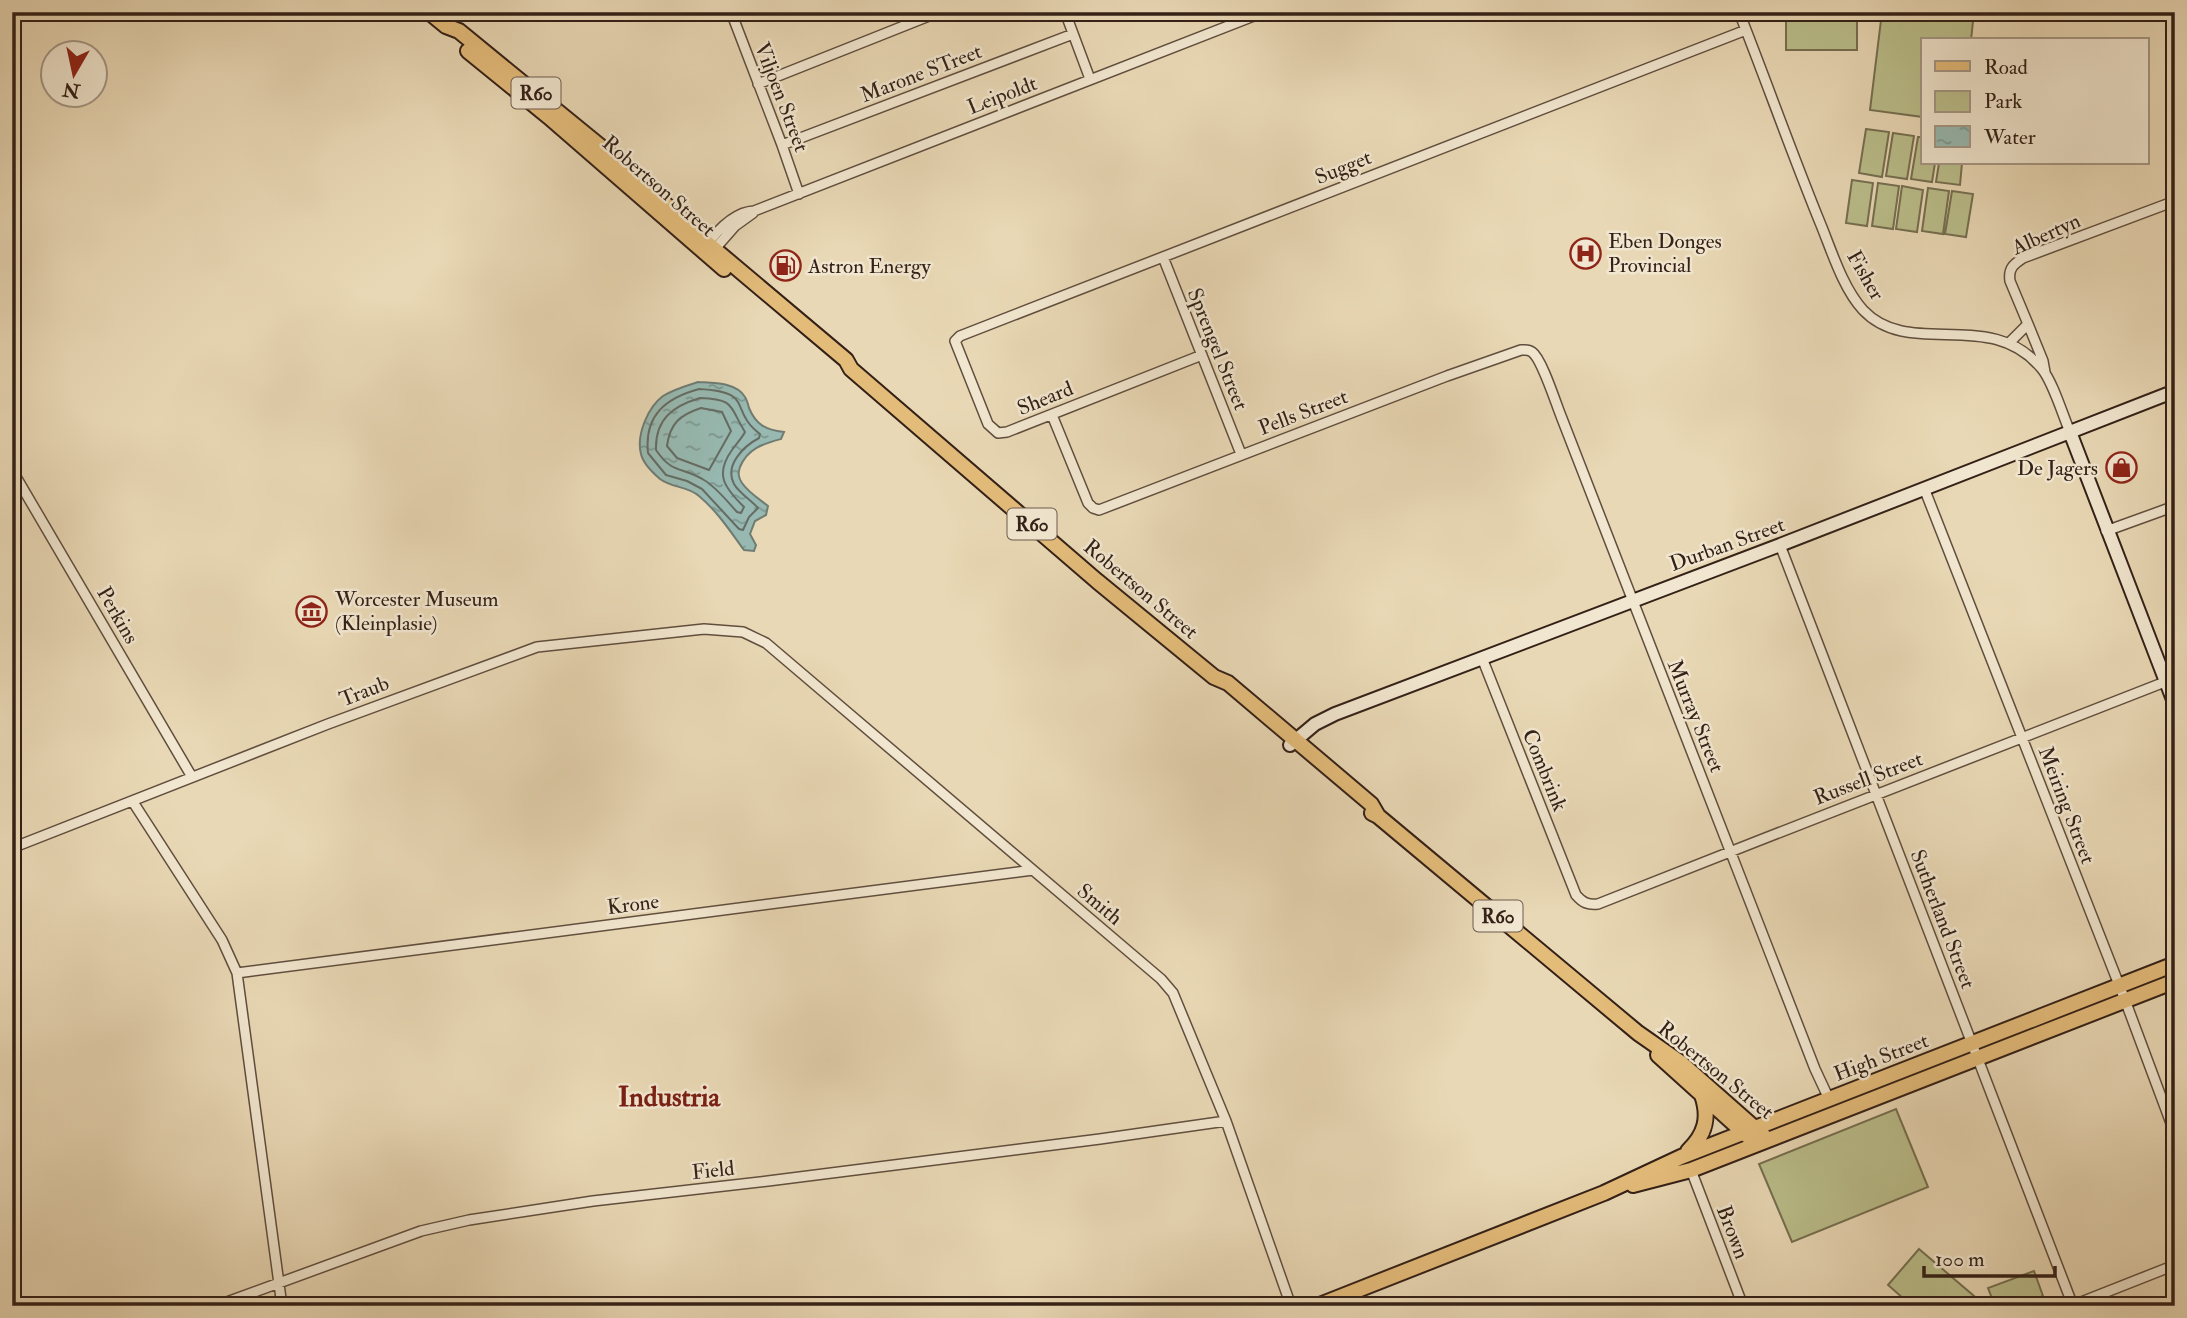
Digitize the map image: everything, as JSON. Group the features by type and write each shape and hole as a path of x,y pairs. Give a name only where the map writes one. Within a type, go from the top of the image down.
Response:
{"main road":[{"name":"Robertson Street","path":"429,12 446,26 458,31 556,109 622,165 708,250 846,360 851,369 1097,581 1214,677 1228,683 1293,743 1371,804 1378,816 1638,1033 1681,1063 1756,1136"},
{"name":"High Street","path":"1604,1193 1690,1170 1829,1099 2175,964"},
{"name":"High Street","path":"1317,1306 1604,1193 1681,1157 1756,1136 1977,1058 2175,981"},
{"name":"Robertson Street","path":"1638,1033 1702,1095 1756,1136"},
{"path":"1681,1157 1699,1140 1704,1131 1707,1115 1702,1095"}],"street":[{"name":"Viljoen Street","path":"731,12 799,194"},
{"path":"758,84 939,12"},
{"path":"1065,12 1090,79"},
{"name":"Leipoldt","path":"708,250 754,211 1264,12"},
{"name":"Fisher","path":"1739,12 1829,245 1864,311 1879,323 1894,330 1977,335 2009,342 2045,372 2070,432"},
{"name":"Sugget","path":"955,339 1746,30"},
{"name":"Marone STreet","path":"782,145 1073,33"},
{"name":"Albertyn","path":"2028,324 2010,281 2013,265 2023,258 2175,201"},
{"name":"Sprengel Street","path":"1163,257 1241,454"},
{"path":"2009,342 2028,324 2045,372"},
{"name":"Sheard","path":"955,339 988,424 998,433 1052,415 1202,355"},
{"name":"Pells Street","path":"1052,415 1086,498 1093,508 1101,509 1447,376 1527,350"},
{"name":"Murray Street","path":"1527,350 1534,353 1539,362 1829,1099"},
{"name":"Durban Street","path":"1293,743 1315,724 1335,714 2175,391"},
{"path":"2070,432 2106,531 2170,680 2175,705"},
{"name":"Perkins","path":"12,470 192,777"},
{"name":"Meiring Street","path":"1924,488 2125,1000 2175,1135"},
{"path":"2106,531 2175,506"},
{"name":"Sutherland Street","path":"1780,545 2073,1305"},
{"name":"Traub","path":"12,848 340,719 537,647 704,629 743,632"},
{"name":"Smith","path":"743,632 766,643 1161,979 1174,993 1226,1121 1291,1306"},
{"name":"Combrink","path":"1482,658 1576,895"},
{"name":"Russell Street","path":"1576,895 1586,904 1598,904 2170,680"},
{"path":"133,802 222,940 237,973 282,1306"},
{"name":"Krone","path":"237,973 1033,870"},
{"name":"Field","path":"216,1306 421,1231 469,1220 593,1201 768,1181 1226,1121"},
{"name":"Brown","path":"1690,1170 1743,1306"},
{"path":"2073,1305 2175,1265"}],"green space":[{"path":"1786,12 1857,12 1857,50 1786,50"},
{"path":"1882,12 1974,12 1971,38 1921,38 1921,117 1870,110"},
{"path":"1866,129 1889,132 1882,177 1859,173"},
{"path":"1893,133 1914,136 1907,179 1886,176"},
{"path":"1918,137 1921,137 1921,164 1935,164 1932,182 1911,179"},
{"path":"1939,164 1962,164 1960,185 1936,182"},
{"path":"1852,180 1873,183 1867,226 1846,223"},
{"path":"1878,183 1899,186 1893,229 1872,226"},
{"path":"1902,186 1923,190 1917,232 1896,229"},
{"path":"1928,188 1949,191 1943,234 1922,231"},
{"path":"1952,191 1973,194 1966,237 1945,234"},
{"path":"1896,1109 1928,1187 1792,1242 1759,1164"},
{"path":"1919,1249 1974,1296 1966,1306 1912,1306 1888,1285"},
{"path":"2034,1271 2043,1296 2017,1306 1995,1306 1988,1288"}],"water":[{"path":"698,382 736,388 745,397 758,423 784,432 781,439 762,445 747,455 739,469 739,477 744,486 768,506 766,515 755,521 750,534 756,545 754,551 744,550 718,515 699,496 660,479 642,457 640,438 644,422 653,407 663,396"}],"place":[{"name":"Eben Donges Provincial","path":"1585,253"},
{"name":"Astron Energy","path":"785,266"},
{"name":"De Jagers","path":"2121,468"},
{"name":"Worcester Museum (Kleinplasie)","path":"312,611"}],"district":[{"name":"Industria","path":"669,1096"}]}
